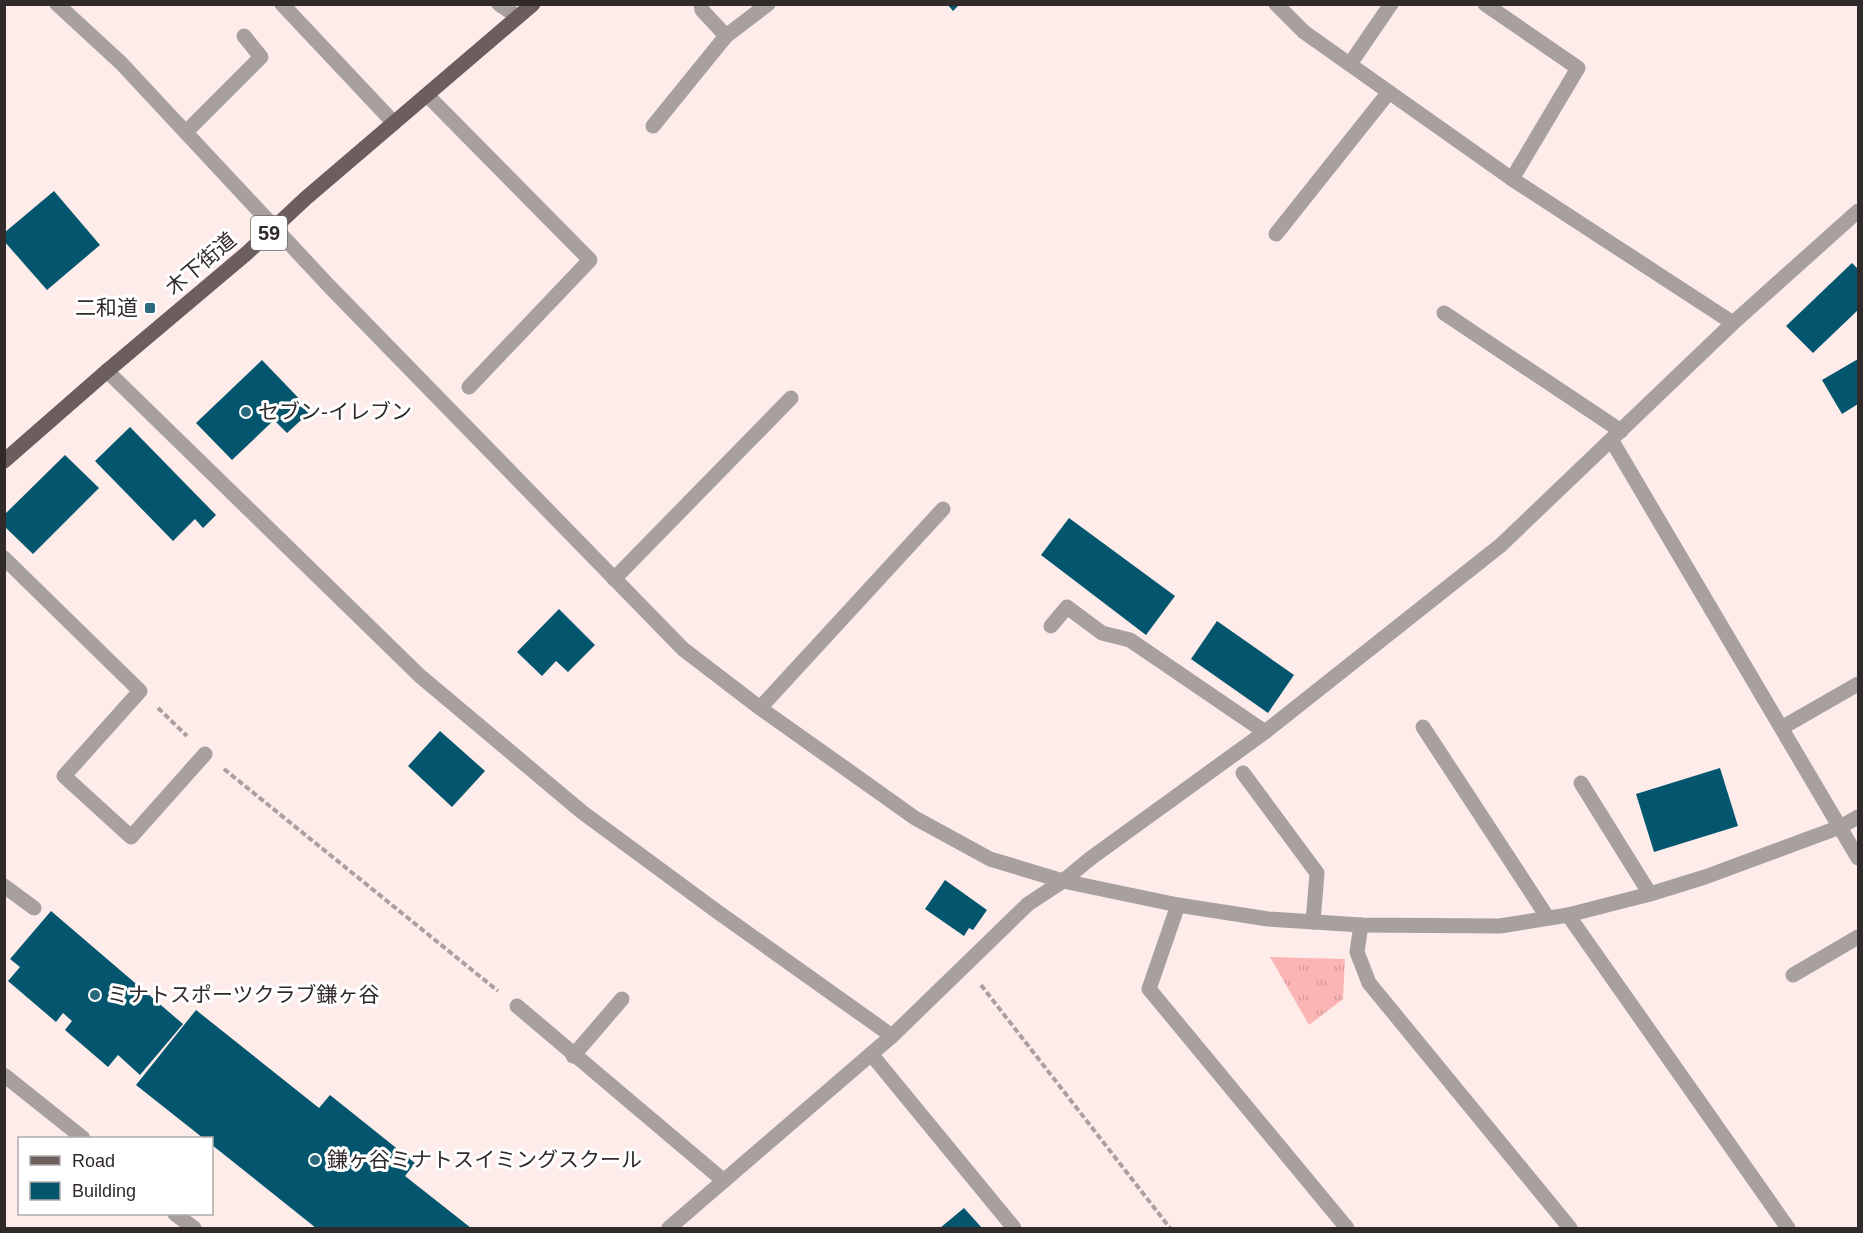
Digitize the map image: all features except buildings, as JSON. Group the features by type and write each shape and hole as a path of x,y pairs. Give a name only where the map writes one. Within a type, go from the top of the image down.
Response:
{"main road":[{"name":"木下街道","path":"4,461 532,4"}],"street":[{"path":"57,4 121,63 329,286 683,649 760,708 915,818 990,859 1063,881 1178,905 1268,919 1360,925 1500,926 1568,915 1705,878 1858,817"},
{"path":"282,4 394,123"},
{"path":"500,4 518,17"},
{"path":"702,4 702,10 726,36"},
{"path":"653,126 726,36 768,4"},
{"path":"1276,4 1304,32 1512,179 1733,323"},
{"path":"1350,63 1391,4"},
{"path":"1485,4 1578,68 1512,179"},
{"path":"186,132 261,57 244,36"},
{"path":"1276,234 1389,92"},
{"path":"426,95 590,260 469,387"},
{"path":"671,1228 892,1036 1028,904 1063,881 1091,858 1265,732 1501,545 1733,323 1858,211"},
{"path":"1444,313 1616,436 1858,858"},
{"path":"107,371 429,683 582,812 892,1036"},
{"path":"614,579 791,398"},
{"path":"760,708 943,509"},
{"path":"4,558 140,691 64,776 131,837 205,754"},
{"path":"1051,626 1067,607 1102,633 1130,640 1265,732"},
{"path":"1783,727 1858,684"},
{"path":"1423,727 1548,918"},
{"path":"1243,773 1317,873 1313,922"},
{"path":"1581,783 1650,894"},
{"path":"4,886 34,908"},
{"path":"1178,905 1149,989 1347,1228"},
{"path":"1568,915 1788,1228"},
{"path":"1360,925 1357,952 1369,983 1570,1228"},
{"path":"1793,975 1858,937"},
{"path":"573,1056 621,999"},
{"path":"517,1006 573,1056 724,1181"},
{"path":"872,1054 1014,1228"},
{"path":"4,1075 82,1137"},
{"path":"176,1215 194,1228"}],"path":[{"path":"140,691 205,754 517,1006"},
{"path":"965,965 1170,1228"}],"green space":[{"path":"1270,957 1345,959 1343,999 1309,1025"}],"place":[{"name":"二和道","path":"150,308"},
{"name":"セブン-イレブン","path":"246,412"},
{"name":"ミナトスポーツクラブ鎌ヶ谷","path":"95,995"},
{"name":"鎌ヶ谷ミナトスイミングスクール","path":"315,1160"}]}
